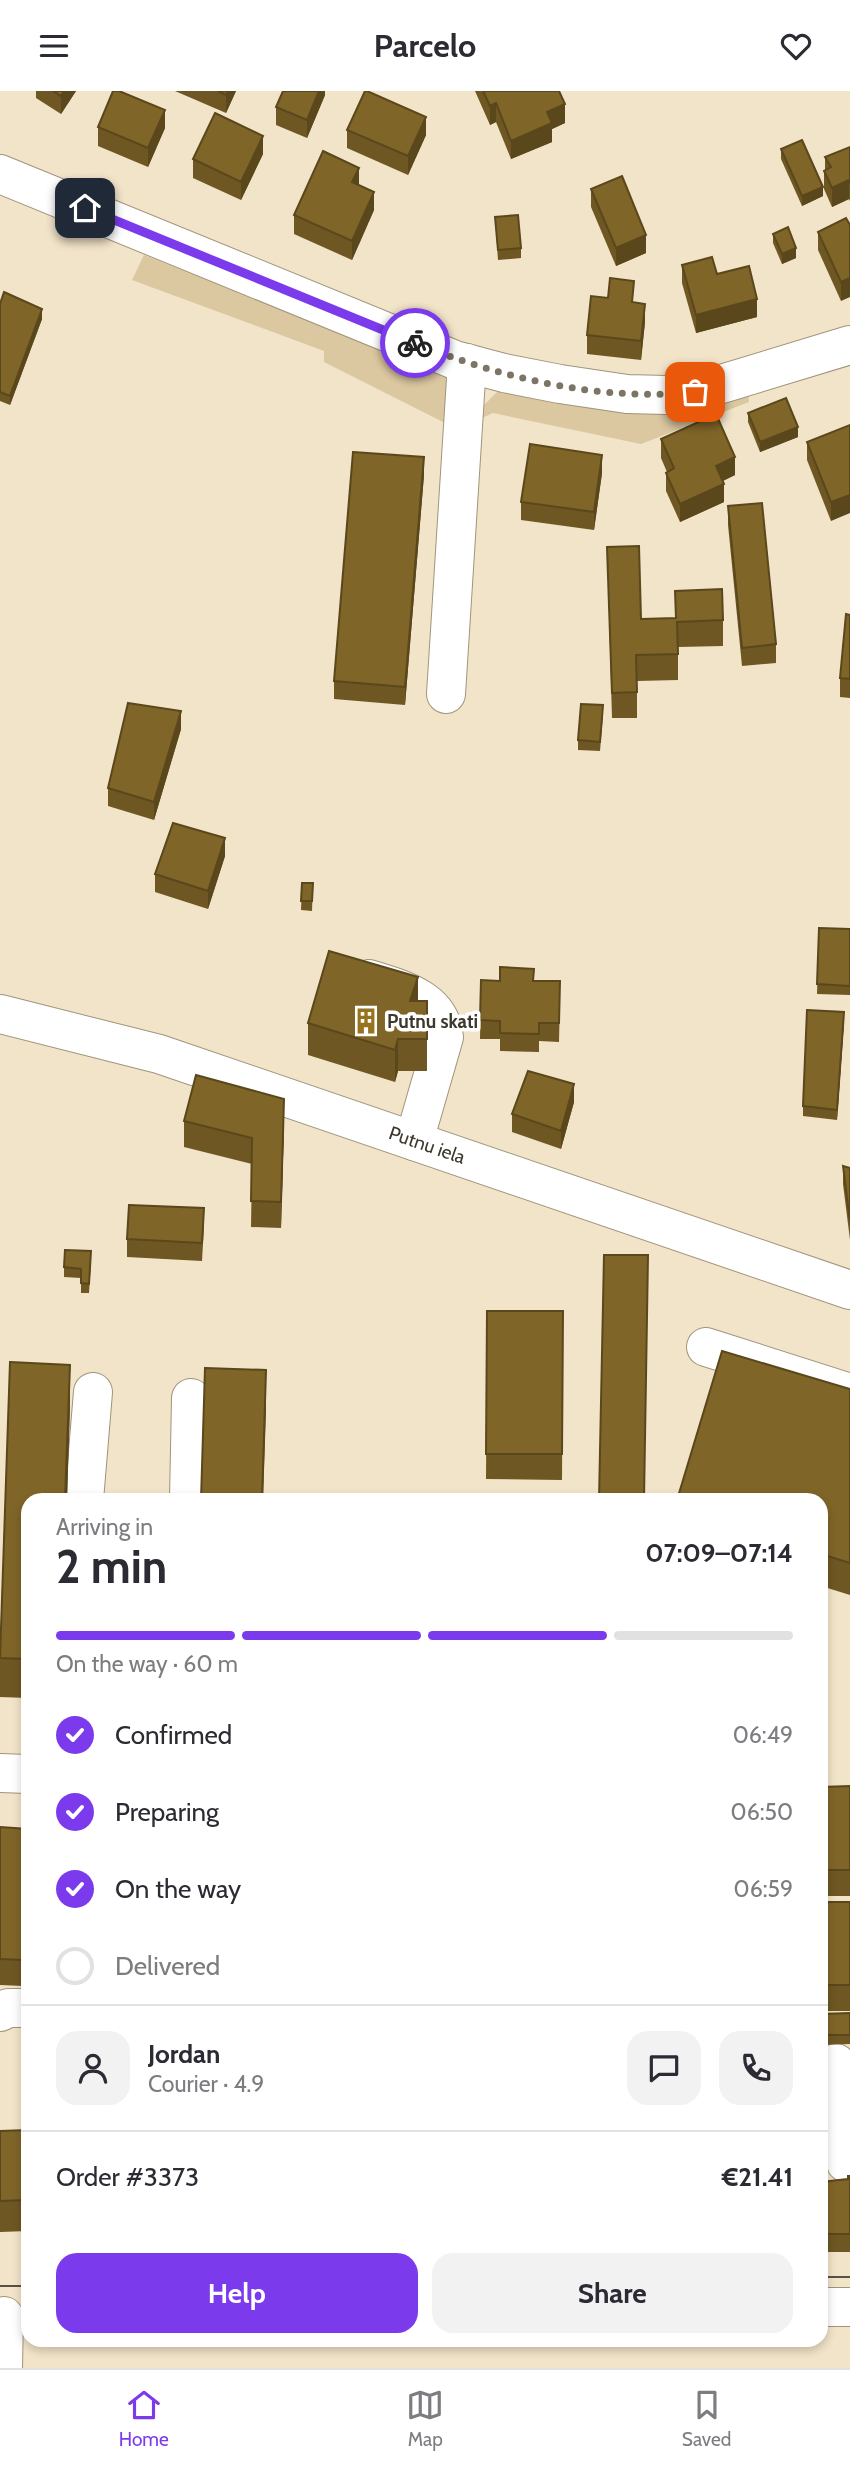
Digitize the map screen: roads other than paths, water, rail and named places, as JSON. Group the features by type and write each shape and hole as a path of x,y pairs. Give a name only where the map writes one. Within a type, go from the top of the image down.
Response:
{"street":[{"path":"0,174 467,363 504,373 626,394 666,395 695,392 850,345"},
{"path":"446,694 467,363"},
{"path":"368,978 408,991 423,1000 443,1025 444,1037 414,1141"},
{"name":"Putnu iela","path":"0,1014 159,1054 850,1290"},
{"path":"706,1347 850,1393"},
{"path":"85,1493 93,1392"},
{"path":"189,1493 191,1398"},
{"path":"0,1773 21,1774"},
{"path":"0,2012 8,2008 21,2008"},
{"path":"836,2063 846,2163 850,2163"},
{"path":"828,2307 850,2307"},
{"path":"3,2368 11,2316"}],"tram line":[{"path":"828,2277 850,2277"},
{"path":"0,2286 21,2286"}],"place":[{"name":"Putnu skati","path":"366,1021"}]}
